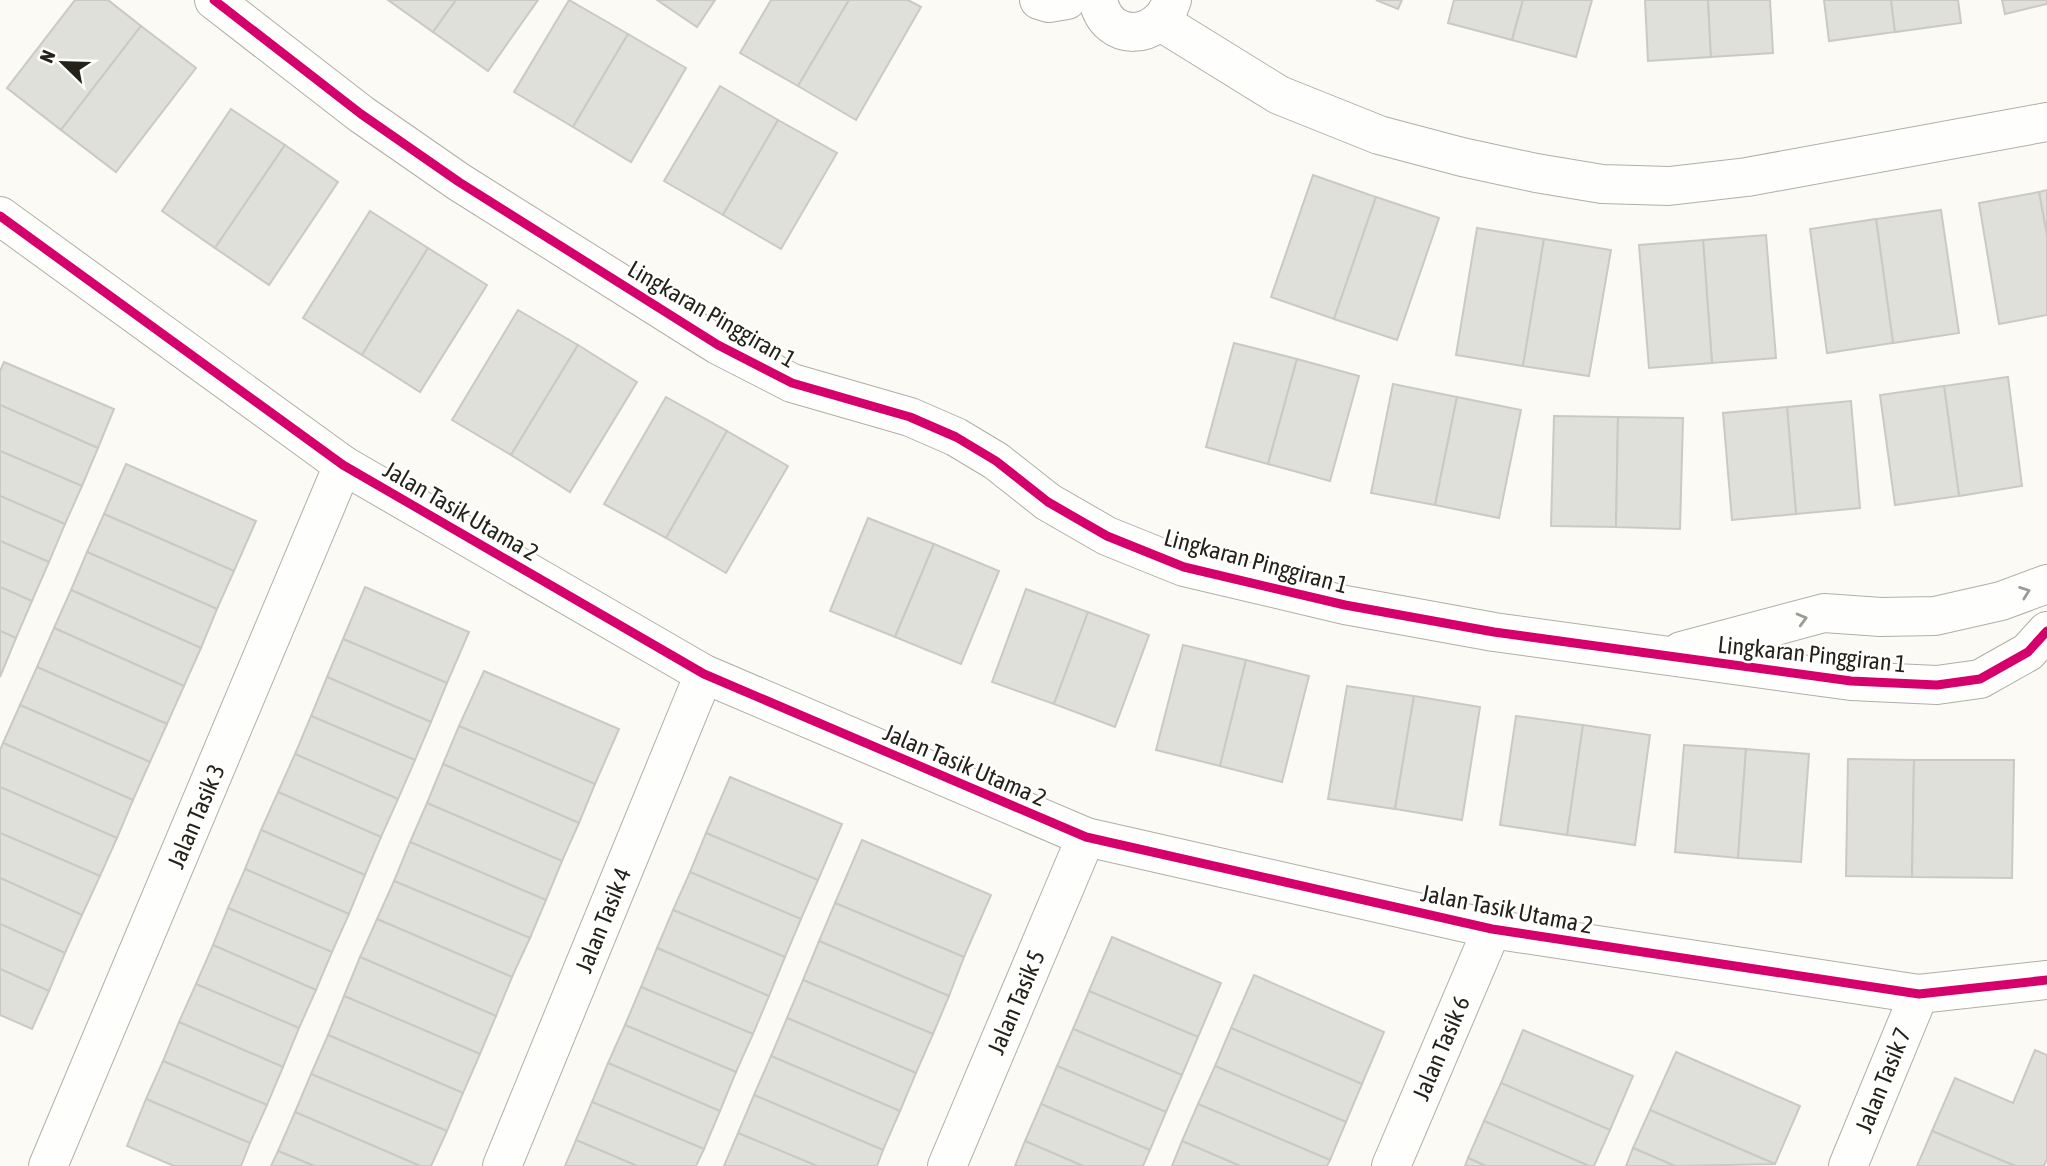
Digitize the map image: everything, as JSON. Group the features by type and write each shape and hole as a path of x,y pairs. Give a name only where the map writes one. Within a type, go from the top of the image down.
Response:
{"street":[{"name":"Lingkaran Pinggiran 1","path":"214,0 361,114 459,182 719,345 792,383 910,417 956,437 996,461 1048,502 1107,536 1184,567 1345,605 1494,632 1851,681 1937,685 1980,679 2028,652 2047,631"},
{"path":"1039,0 1068,0"},
{"path":"1098,0 1106,19 1126,31 1151,29 1166,11 1279,95 1379,135 1474,160 1602,184 1669,186 1747,177 2047,122"},
{"name":"Jalan Tasik Utama 2","path":"0,217 343,465 704,674 1086,837 1492,929 1919,994 2047,980"},
{"name":"Jalan Tasik 3","path":"48,1166 343,465"},
{"name":"Lingkaran Pinggiran 1","path":"1665,656 1824,613 1935,617 2001,601 2047,584"},
{"name":"Jalan Tasik 4","path":"502,1166 704,674"},
{"name":"Jalan Tasik 5","path":"947,1166 1086,837"},
{"name":"Jalan Tasik 6","path":"1391,1166 1492,929"},
{"name":"Jalan Tasik 7","path":"1848,1166 1919,994"}],"building":[{"path":"75,0 108,0 141,26 61,130 7,88"},
{"path":"388,0 456,0 433,32"},
{"path":"456,0 538,0 488,71 433,32"},
{"path":"569,0 628,34 573,127 514,92"},
{"path":"657,0 715,0 697,27"},
{"path":"771,0 849,0 798,86 740,53"},
{"path":"849,0 908,0 921,7 856,120 798,86"},
{"path":"1376,0 1402,0 1398,9"},
{"path":"1454,0 1523,0 1512,40 1448,23"},
{"path":"1523,0 1592,0 1576,57 1512,40"},
{"path":"1645,0 1708,0 1711,57 1648,61"},
{"path":"1708,0 1770,0 1773,53 1711,57"},
{"path":"1824,0 1891,0 1895,32 1829,41"},
{"path":"1891,0 1958,0 1961,23 1895,32"},
{"path":"2002,0 2047,0 2047,4 2005,14"},
{"path":"141,26 196,68 116,172 61,130"},
{"path":"628,34 686,68 631,162 573,127"},
{"path":"720,86 778,120 723,215 664,181"},
{"path":"231,109 285,145 215,248 162,211"},
{"path":"778,120 837,153 781,249 723,215"},
{"path":"285,145 338,182 269,285 215,248"},
{"path":"1313,175 1376,197 1334,319 1271,297"},
{"path":"2047,190 2047,236 2039,192"},
{"path":"2039,192 2047,236 2047,315 1999,324 1979,203"},
{"path":"1376,197 1439,218 1397,340 1334,319"},
{"path":"1941,210 1959,333 1893,343 1876,219"},
{"path":"370,211 428,248 362,355 303,318"},
{"path":"1876,219 1893,343 1827,353 1810,229"},
{"path":"1477,228 1544,239 1523,366 1456,355"},
{"path":"1766,235 1776,358 1712,363 1703,240"},
{"path":"1544,239 1611,250 1589,376 1523,366"},
{"path":"1703,240 1712,363 1649,368 1639,245"},
{"path":"428,248 487,285 420,392 362,355"},
{"path":"518,310 578,345 511,455 452,420"},
{"path":"1234,343 1297,359 1268,464 1206,447"},
{"path":"578,345 637,382 570,492 511,455"},
{"path":"1297,359 1359,376 1330,481 1268,464"},
{"path":"4,362 114,409 98,448 0,405 0,371"},
{"path":"2008,377 2022,486 1959,496 1944,386"},
{"path":"1393,384 1457,397 1435,505 1371,493"},
{"path":"1944,386 1959,496 1895,505 1880,395"},
{"path":"666,397 727,431 666,538 604,504"},
{"path":"1457,397 1521,410 1499,518 1435,505"},
{"path":"1851,401 1860,508 1796,514 1787,407"},
{"path":"0,405 98,448 82,486 0,451"},
{"path":"1787,407 1796,514 1732,520 1723,413"},
{"path":"1554,416 1618,417 1616,527 1551,526"},
{"path":"1618,417 1683,418 1680,529 1616,527"},
{"path":"727,431 788,466 726,573 666,538"},
{"path":"0,451 82,486 65,524 0,496"},
{"path":"126,464 256,521 234,571 104,514"},
{"path":"0,496 65,524 49,562 0,541"},
{"path":"104,514 234,571 217,609 87,552"},
{"path":"868,518 934,544 895,637 830,611"},
{"path":"0,541 49,562 32,601 0,587"},
{"path":"934,544 999,571 961,664 895,637"},
{"path":"87,552 217,609 201,648 71,590"},
{"path":"0,587 32,601 16,638 0,631"},
{"path":"365,587 469,632 447,683 343,639"},
{"path":"1026,589 1088,612 1054,704 992,682"},
{"path":"71,590 201,648 184,686 54,628"},
{"path":"1088,612 1149,635 1115,727 1054,704"},
{"path":"54,628 184,686 167,724 37,667"},
{"path":"0,631 16,638 0,677"},
{"path":"343,639 447,683 431,722 327,677"},
{"path":"1183,645 1246,660 1220,766 1156,750"},
{"path":"1246,660 1309,676 1282,782 1220,766"},
{"path":"37,667 167,724 150,762 20,705"},
{"path":"484,671 619,729 595,784 459,726"},
{"path":"327,677 431,722 415,760 311,716"},
{"path":"1347,686 1414,696 1395,809 1328,799"},
{"path":"1414,696 1480,707 1462,820 1395,809"},
{"path":"20,705 150,762 133,800 3,743"},
{"path":"311,716 415,760 398,799 295,754"},
{"path":"1516,716 1583,725 1567,835 1500,825"},
{"path":"1583,725 1650,735 1635,845 1567,835"},
{"path":"459,726 595,784 579,823 443,764"},
{"path":"3,743 133,800 117,838 0,787 0,750"},
{"path":"1684,745 1746,749 1738,858 1675,852"},
{"path":"1746,749 1809,754 1801,862 1738,858"},
{"path":"295,754 398,799 381,837 278,792"},
{"path":"1848,759 1914,760 1912,877 1846,876"},
{"path":"1914,760 2014,760 2012,878 1912,877"},
{"path":"443,764 579,823 562,861 427,803"},
{"path":"730,777 842,824 818,880 706,833"},
{"path":"0,787 117,838 100,876 0,833"},
{"path":"278,792 381,837 365,875 261,830"},
{"path":"427,803 562,861 546,900 410,842"},
{"path":"261,830 365,875 349,914 245,869"},
{"path":"0,833 100,876 82,915 0,878"},
{"path":"706,833 818,880 801,919 690,872"},
{"path":"862,840 991,895 964,957 835,903"},
{"path":"410,842 546,900 530,938 394,881"},
{"path":"245,869 349,914 332,952 228,908"},
{"path":"690,872 801,919 785,957 673,910"},
{"path":"0,878 82,915 65,953 0,924"},
{"path":"394,881 530,938 512,977 377,919"},
{"path":"835,903 964,957 949,996 819,941"},
{"path":"228,908 332,952 316,990 213,945"},
{"path":"673,910 785,957 769,996 657,948"},
{"path":"377,919 512,977 496,1016 360,957"},
{"path":"0,924 65,953 49,991 0,969"},
{"path":"1112,937 1221,983 1198,1037 1089,991"},
{"path":"819,941 949,996 933,1034 803,980"},
{"path":"213,945 316,990 299,1028 196,984"},
{"path":"657,948 769,996 753,1034 641,987"},
{"path":"360,957 496,1016 480,1054 344,996"},
{"path":"0,969 49,991 32,1029 0,1015"},
{"path":"1254,975 1384,1032 1362,1084 1231,1028"},
{"path":"803,980 933,1034 916,1073 787,1018"},
{"path":"196,984 299,1028 283,1067 179,1022"},
{"path":"641,987 753,1034 736,1072 625,1025"},
{"path":"1089,991 1198,1037 1182,1075 1073,1029"},
{"path":"344,996 480,1054 463,1093 328,1035"},
{"path":"787,1018 916,1073 900,1111 771,1056"},
{"path":"179,1022 283,1067 267,1105 163,1061"},
{"path":"625,1025 736,1072 720,1111 608,1063"},
{"path":"1231,1028 1362,1084 1346,1122 1215,1066"},
{"path":"1073,1029 1182,1075 1166,1112 1057,1066"},
{"path":"1523,1030 1633,1076 1610,1130 1501,1083"},
{"path":"328,1035 463,1093 447,1131 311,1074"},
{"path":"2035,1050 2047,1055 2047,1159 2044,1166 2015,1166 1932,1131 1955,1078 2013,1103"},
{"path":"1676,1052 1800,1106 1775,1164 1650,1110"},
{"path":"771,1056 900,1111 883,1150 754,1095"},
{"path":"163,1061 267,1105 250,1143 146,1099"},
{"path":"608,1063 720,1111 704,1149 592,1102"},
{"path":"1057,1066 1166,1112 1150,1150 1041,1104"},
{"path":"1215,1066 1346,1122 1330,1160 1198,1104"},
{"path":"311,1074 447,1131 431,1166 420,1166 295,1112"},
{"path":"1501,1083 1610,1130 1594,1166 1484,1121"},
{"path":"754,1095 883,1150 877,1166 817,1166 738,1133"},
{"path":"146,1099 250,1143 241,1166 174,1166 127,1146"},
{"path":"592,1102 704,1149 696,1166 637,1166 576,1140"},
{"path":"1041,1104 1150,1150 1143,1166 1083,1166 1025,1141"},
{"path":"1198,1104 1330,1160 1327,1166 1240,1166 1182,1141"},
{"path":"1650,1110 1775,1164 1675,1166 1633,1148"},
{"path":"295,1112 420,1166 314,1166 278,1151"},
{"path":"1484,1121 1589,1166 1486,1166 1468,1158"},
{"path":"1932,1131 2015,1166 1917,1166"},
{"path":"738,1133 817,1166 724,1166"},
{"path":"576,1140 637,1166 565,1166"},
{"path":"1025,1141 1083,1166 1015,1166"},
{"path":"1182,1141 1240,1166 1172,1166"},
{"path":"1633,1148 1675,1166 1626,1166"},
{"path":"278,1151 314,1166 271,1166"},
{"path":"1468,1158 1486,1166 1465,1166"}],"cycle path":[{"path":"214,0 361,114 459,182 718,345 792,383 910,417 956,437 996,461 1048,502 1107,536 1184,567 1345,605 1494,632 1851,681 1937,685 1980,679 2028,652 2047,631"},
{"path":"0,216 343,465 704,674 1086,837 1492,929 1919,994 2047,980"}]}
